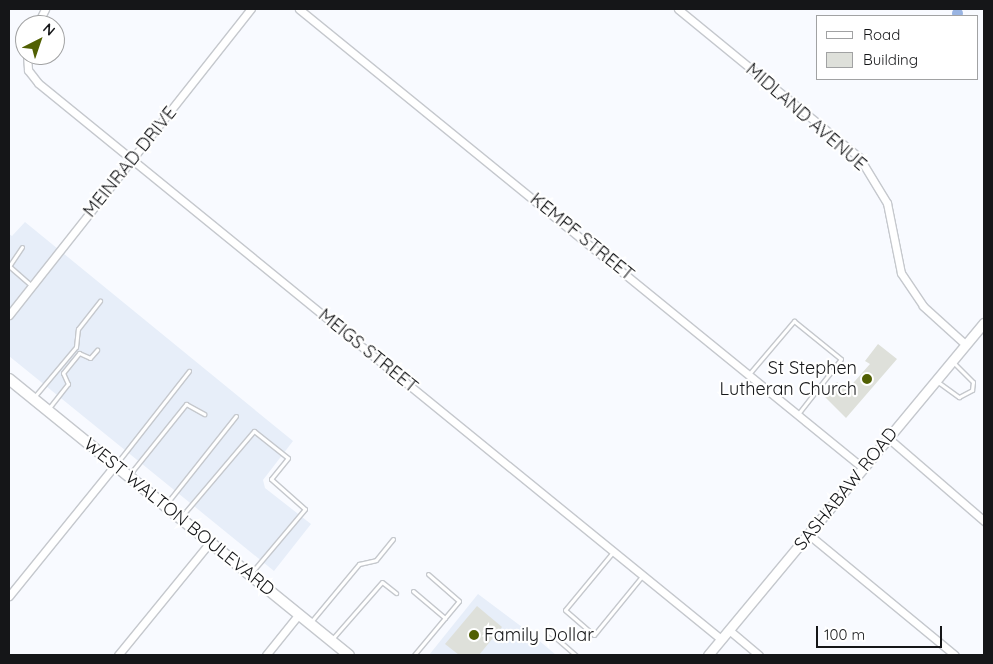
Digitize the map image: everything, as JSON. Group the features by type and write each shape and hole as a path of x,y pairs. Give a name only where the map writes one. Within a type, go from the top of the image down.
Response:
{"main road":[{"name":"WEST WALTON BOULEVARD","path":"9,379 349,655"}],"street":[{"name":"MEINRAD DRIVE","path":"9,315 251,9"},
{"name":"KEMPF STREET","path":"299,9 863,468"},
{"name":"MIDLAND AVENUE","path":"678,9 858,157 887,203 901,273 923,306 965,344"},
{"name":"MEIGS STREET","path":"28,65 28,70 38,83 133,158 721,639"},
{"name":"SASHABAW ROAD","path":"708,655 965,344 982,330"},
{"path":"888,438 984,521"},
{"path":"9,596 115,465"},
{"path":"808,534 955,655"},
{"path":"118,655 210,542"},
{"path":"266,655 299,614"},
{"path":"729,630 759,655"}],"lane":[{"path":"22,247 9,266 32,286"},
{"path":"33,398 76,347 78,329 100,301"},
{"path":"749,374 794,321 841,359 798,414"},
{"path":"47,410 68,384 63,374 79,353 90,358 97,350"},
{"path":"935,380 959,397 972,390 973,382 951,361"},
{"path":"115,465 189,371"},
{"path":"128,476 186,404 204,414"},
{"path":"165,506 236,416"},
{"path":"180,518 254,431 288,458 271,479 305,509 250,575"},
{"path":"310,623 359,564 376,560 393,539"},
{"path":"613,551 565,610 594,635 643,575"},
{"path":"414,655 445,618 458,596 428,574"},
{"path":"331,641 382,582 396,593"},
{"path":"413,591 445,618"},
{"path":"548,631 576,655"}],"shaded area":[{"path":"25,222 293,441 263,480 265,488 311,524 274,571 9,356 9,234 12,236"},
{"path":"478,594 530,633 556,655 429,655"}],"water":[{"path":"957,7 962,11 962,15 952,15 951,13"}],"building":[{"name":"St Stephen Lutheran Church","path":"878,344 897,359 846,418 825,397 837,382 847,390 870,364 865,361"},
{"name":"Family Dollar","path":"477,606 502,627 479,655 459,655 445,644"}],"place":[{"name":"St Stephen Lutheran Church","path":"867,379"},
{"name":"Family Dollar","path":"474,635"}]}
